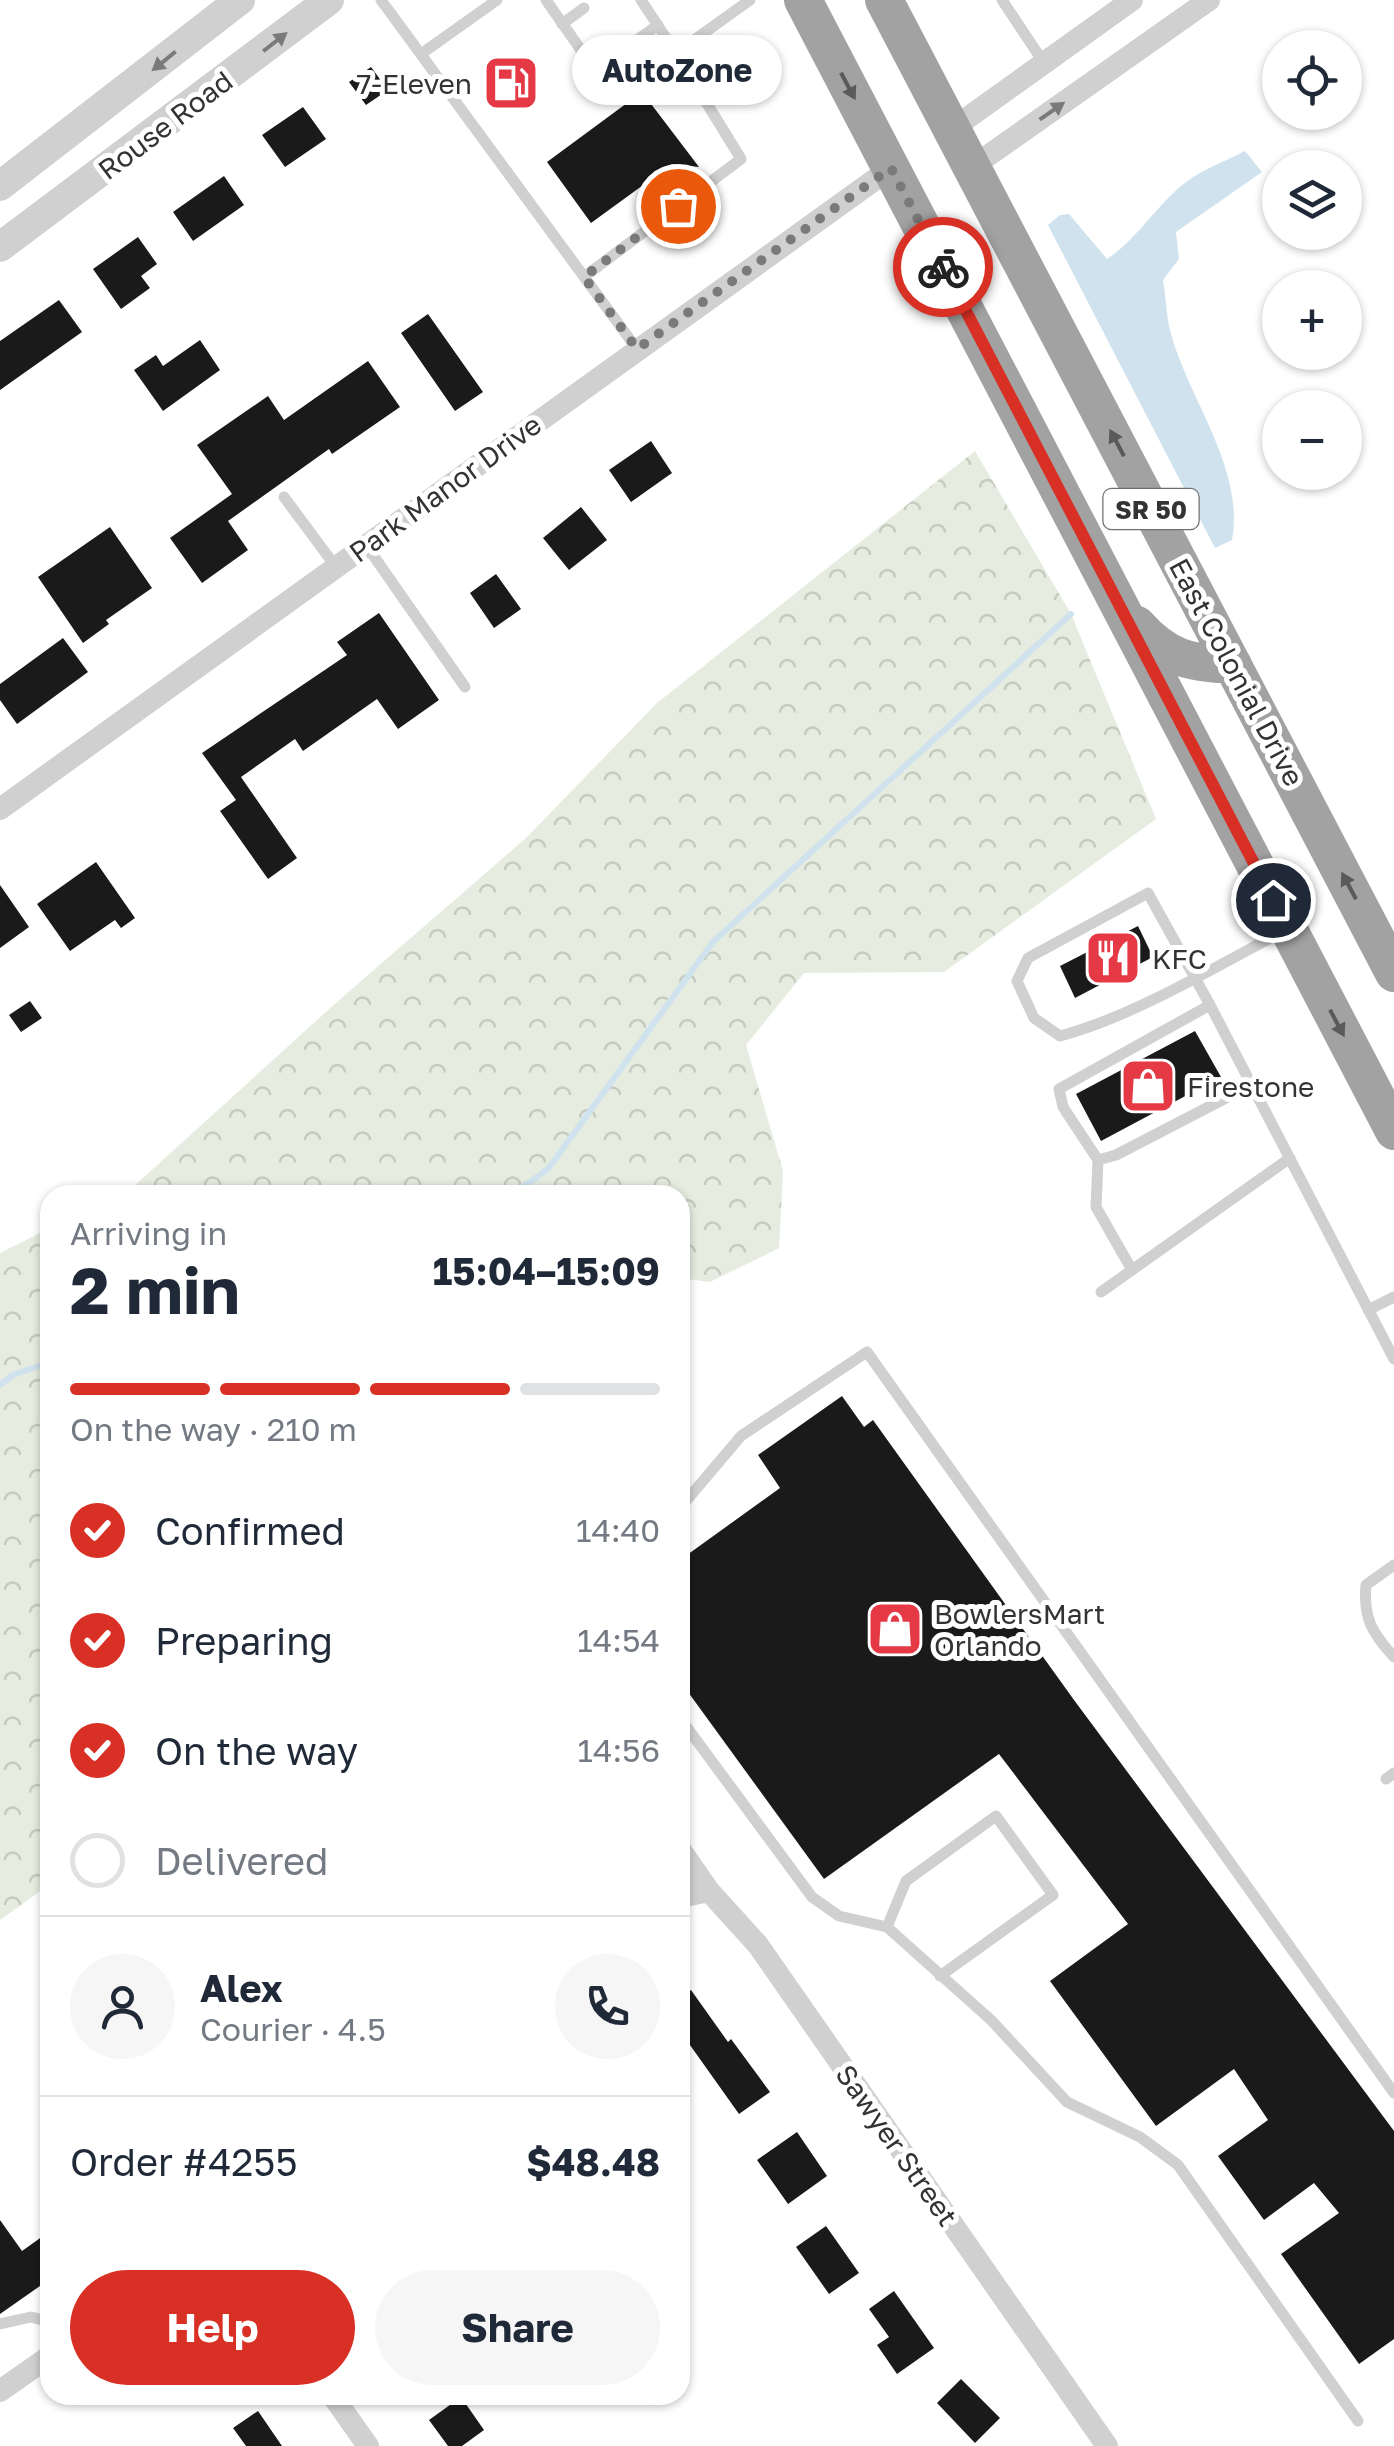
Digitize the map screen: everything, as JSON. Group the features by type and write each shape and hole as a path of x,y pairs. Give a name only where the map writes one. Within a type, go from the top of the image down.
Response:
{"highway":[{"name":"SR 50","path":"803,0 1394,1131"},
{"name":"East Colonial Drive","path":"884,0 1394,972"},
{"path":"1118,604 1151,641 1192,663 1233,665"}],"street":[{"name":"Rouse Road","path":"0,247 329,0"},
{"path":"952,129 1132,0"},
{"path":"972,167 1209,0"},
{"name":"Rouse Road","path":"0,186 223,9"},
{"name":"Park Manor Drive","path":"0,810 891,168"},
{"name":"Sawyer Street","path":"690,1863 758,1945 1107,2446"},
{"path":"690,1895 710,1891"},
{"path":"0,2391 40,2363"},
{"path":"339,2405 368,2446"}],"lane":[{"path":"381,0 637,349"},
{"path":"421,54 497,0"},
{"path":"546,0 594,70 658,25"},
{"path":"584,277 741,158 640,0"},
{"path":"676,53 750,0"},
{"path":"1002,0 1044,63"},
{"path":"562,24 584,8"},
{"path":"284,497 336,567"},
{"path":"366,546 466,687"},
{"path":"1288,928 1194,976 1094,1028 1060,1036 1034,1018 1017,982 1028,958 1148,893 1194,976 1210,1006 1368,1310 1390,1343 1394,1360"},
{"path":"1132,1270 1096,1207 1098,1160 1063,1106 1059,1088 1210,1006"},
{"path":"1098,1160 1116,1155 1251,1085"},
{"path":"1101,1292 1290,1158"},
{"path":"1368,1310 1394,1297"},
{"path":"690,1496 741,1436 867,1352 1394,2093"},
{"path":"1394,1564 1366,1585 1364,1610 1378,1640 1394,1657"},
{"path":"690,1732 812,1897 839,1916 887,1927 990,2020 1068,2102 1140,2137 1178,2164 1358,2420"},
{"path":"887,1927 906,1881 996,1816 1054,1895 940,1976"},
{"path":"0,2324 31,2317 40,2319"}],"green space":[{"path":"975,451 1071,614 1156,819 944,972 804,973 746,1045 783,1171 779,1248 710,1282 690,1279 690,1185 135,1185 525,839 657,703"},
{"path":"40,1233 40,1891 0,1920 0,1253"}],"water":[{"path":"1245,151 1262,172 1176,232 1179,259 1163,280 1168,321 1179,359 1213,435 1230,487 1234,513 1232,540 1215,548 1048,225 1060,215 1069,214 1107,259 1171,195 1203,171"}],"building":[{"path":"371,67 388,90 366,105 349,82"},
{"path":"642,92 699,167 672,164 591,223 547,162"},
{"path":"303,107 326,139 285,167 262,135"},
{"path":"224,176 244,205 193,241 173,212"},
{"path":"138,237 157,264 141,276 150,288 121,309 93,269"},
{"path":"59,300 82,332 0,390 0,341"},
{"path":"428,314 483,392 455,411 401,333"},
{"path":"200,340 220,370 163,411 134,370 156,355 163,366"},
{"path":"368,361 400,407 332,454 329,449 228,521 248,550 202,583 170,538 232,494 197,445 268,396 284,420"},
{"path":"651,441 672,473 631,502 609,470"},
{"path":"581,507 607,540 569,570 543,538"},
{"path":"110,527 152,588 106,620 109,624 83,643 38,577"},
{"path":"496,574 521,609 494,628 470,593"},
{"path":"379,613 439,700 398,729 377,699 303,751 295,739 241,777 297,858 268,879 220,811 236,800 202,753 347,655 337,642"},
{"path":"63,638 88,672 17,724 0,700 0,684"},
{"path":"96,862 135,918 121,928 115,920 70,951 37,904"},
{"path":"0,885 29,927 0,948"},
{"path":"1138,926 1153,957 1075,998 1060,966"},
{"path":"30,1001 42,1018 21,1032 9,1015"},
{"name":"Firestone","path":"1195,1031 1221,1077 1101,1141 1076,1094"},
{"path":"842,1396 864,1427 873,1420 1074,1700 1394,2131 1394,2339 1359,2364 1281,2254 1339,2213 1314,2183 1264,2220 1218,2156 1268,2120 1234,2069 1156,2126 1050,1981 1128,1924 999,1754 824,1879 690,1695 690,1553 780,1488 758,1455"},
{"path":"690,1991 770,2092 739,2114 690,2045"},
{"path":"797,2132 827,2176 788,2204 757,2160"},
{"path":"0,2220 22,2251 40,2238 40,2286 0,2314"},
{"path":"826,2226 859,2273 829,2294 796,2247"},
{"path":"894,2291 934,2348 897,2374 877,2345 889,2337 869,2309"},
{"path":"961,2379 1000,2418 975,2443 937,2403"},
{"path":"450,2405 467,2405 484,2430 462,2446 448,2446 429,2420"},
{"path":"258,2411 282,2446 246,2446 233,2428"}],"waterway":[{"path":"526,1185 548,1169 713,942 1071,614"},
{"path":"0,1385 13,1375 40,1366"}],"way so far":[{"path":"678,206 584,277 637,349 891,168 943,267"}],"place":[{"name":"7-Eleven","path":"511,83"},
{"name":"AutoZone","path":"678,206"},
{"name":"KFC","path":"1113,958"},
{"name":"Firestone","path":"1148,1086"},
{"name":"BowlersMart Orlando","path":"895,1629"}],"route":[{"path":"943,267 1273,900"}]}
